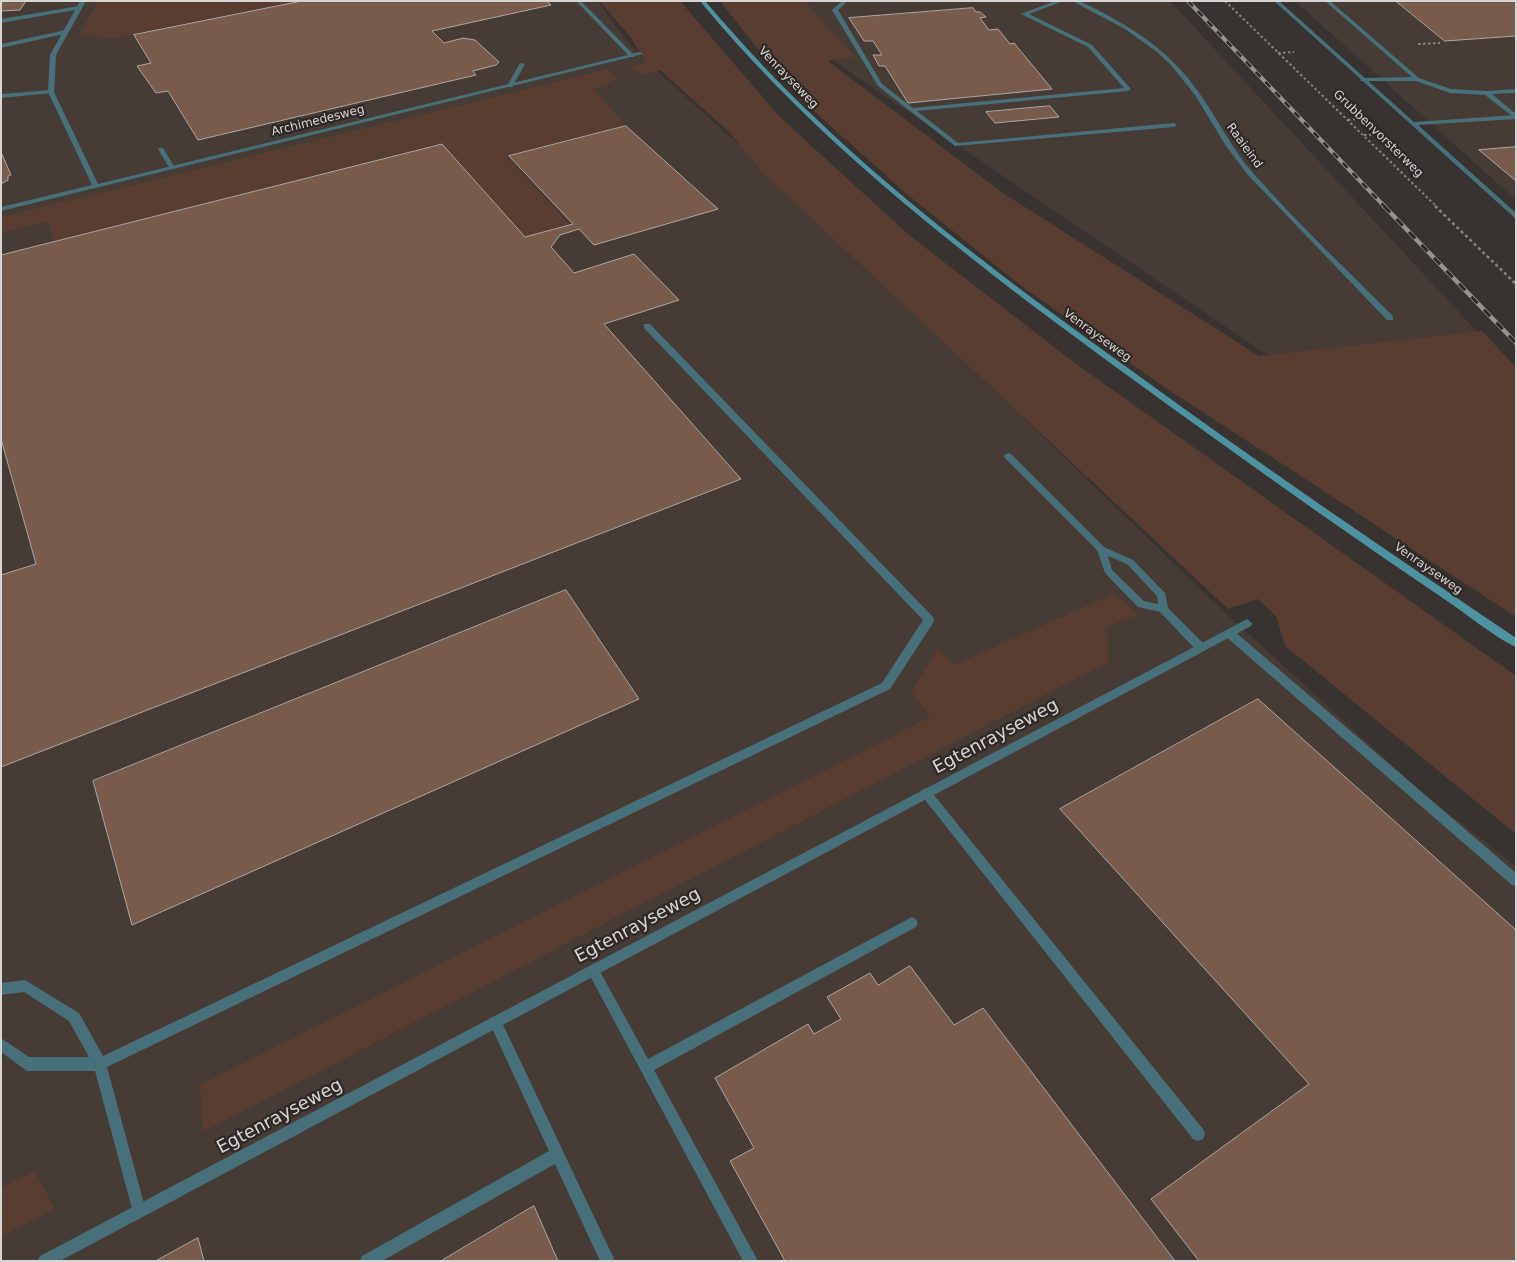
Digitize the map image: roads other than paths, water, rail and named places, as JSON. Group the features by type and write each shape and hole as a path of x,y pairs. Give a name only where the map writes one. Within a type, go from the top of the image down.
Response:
{"main road":[{"name":"Venrayseweg","path":"702,1 771,78 816,123 925,218 1065,327 1193,420 1516,643"}],"street":[{"path":"84,1 53,55 51,92 96,186"},
{"path":"578,1 632,56"},
{"path":"846,1 835,10 880,85 957,145 1174,125"},
{"path":"912,110 1128,89 1090,46 1024,14 1061,1"},
{"name":"Raaieind","path":"1074,1 1107,16 1150,41 1179,70 1197,94 1224,139 1250,174 1390,318"},
{"name":"Grubbenvorsterweg","path":"1276,1 1516,217"},
{"path":"1327,1 1417,79 1450,91 1487,93 1516,91"},
{"path":"1,21 79,8"},
{"path":"1,46 66,32"},
{"name":"Archimedesweg","path":"1,210 640,54"},
{"path":"510,86 522,64"},
{"path":"1363,80 1417,79"},
{"path":"1,96 51,92"},
{"path":"1487,93 1516,117"},
{"path":"1412,124 1516,117"},
{"path":"161,149 172,168"},
{"path":"1,1044 27,1064 100,1064 886,686 928,620 647,326"},
{"path":"1008,456 1101,549 1130,562 1162,595 1163,609"},
{"path":"1101,549 1108,571 1140,604 1163,609 1200,648"},
{"name":"Egtenrayseweg","path":"46,1260 1247,623"},
{"path":"1229,633 1516,881"},
{"path":"926,793 1198,1134"},
{"path":"645,1068 912,923"},
{"path":"593,970 750,1261"},
{"path":"1,989 24,986 74,1017 100,1064 139,1211"},
{"path":"495,1022 608,1261"},
{"path":"367,1261 558,1154"}],"railway":[{"path":"1188,1 1385,207"},
{"path":"1384,206 1516,343"}]}
